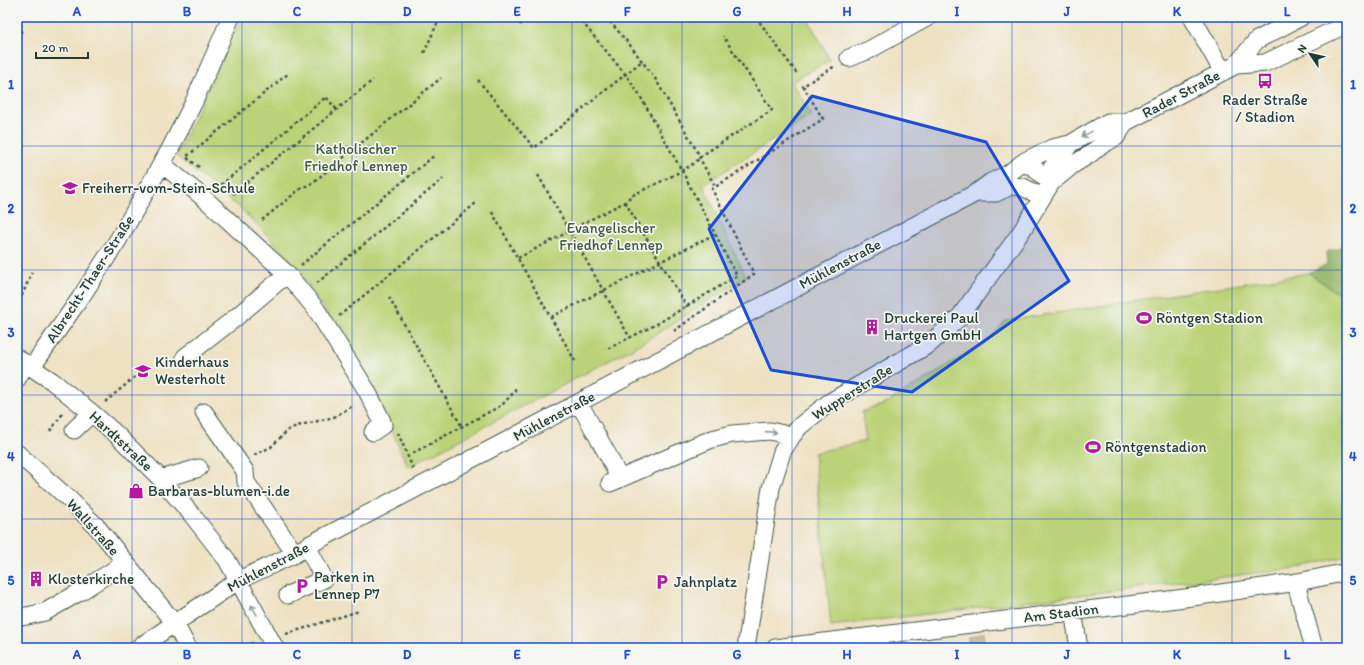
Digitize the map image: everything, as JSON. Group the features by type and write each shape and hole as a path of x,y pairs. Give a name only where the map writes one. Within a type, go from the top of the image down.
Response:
{"street":[{"name":"Albrecht-Thaer-Straße","path":"17,379 25,362 81,297 114,246 162,164 193,104 231,17"},
{"path":"849,58 869,50 928,17"},
{"path":"1192,17 1230,68"},
{"name":"Rader Straße","path":"1046,190 1052,169 1070,144 1108,122 1126,122 1230,68 1257,40 1301,17"},
{"name":"Rader Straße","path":"1230,68 1266,63 1347,24"},
{"name":"Rader Straße","path":"1046,190 1074,164 1116,137 1126,122"},
{"name":"Mühlenstraße","path":"138,648 239,580 301,550 976,194 991,182 1008,174 1022,164 1052,148 1070,144"},
{"path":"162,164 294,269 316,309 367,391 383,425 373,432"},
{"path":"1022,164 1032,166 1046,190"},
{"name":"Mühlenstraße","path":"976,194 996,193 1012,186 1046,190"},
{"name":"Wupperstraße","path":"746,648 771,488 782,452 792,436 800,426 830,402 928,345 959,318 1021,232 1046,190"},
{"path":"185,357 234,319 294,269"},
{"name":"Hardtstraße","path":"25,362 92,413 117,435 161,479 192,515 227,560 273,643"},
{"path":"579,403 609,457 614,481 712,439 732,434 770,431 792,436"},
{"path":"204,412 245,471 246,482 324,579 288,595"},
{"path":"74,430 92,413"},
{"name":"Wallstraße","path":"17,453 68,498 97,527 175,624 188,648"},
{"path":"161,479 199,468"},
{"path":"17,617 45,612 114,570 124,561"},
{"name":"Am Stadion","path":"775,648 976,630 1073,611 1185,598 1298,582 1347,572"},
{"path":"1298,582 1298,591 1314,648"},
{"path":"1073,611 1079,648"}],"path":[{"path":"17,57 21,32 21,17"},
{"path":"424,53 440,17"},
{"path":"520,25 525,17"},
{"path":"578,17 625,74 639,94 682,171 737,276 656,326 605,350"},
{"path":"606,17 630,45 656,80 715,186"},
{"path":"756,17 798,75"},
{"path":"518,258 625,202 631,196 682,171 700,159 701,156 772,110 723,36"},
{"path":"668,335 754,274 712,189 823,119 803,86 849,58"},
{"path":"478,80 534,148 625,74 642,62"},
{"path":"199,167 186,158 289,73"},
{"path":"262,220 300,189 311,184 441,78"},
{"path":"233,194 372,80"},
{"path":"221,185 326,97 337,110"},
{"path":"294,269 435,155"},
{"path":"538,175 630,338"},
{"path":"314,285 443,179"},
{"path":"625,202 687,307"},
{"path":"337,318 476,203"},
{"path":"492,212 574,361"},
{"path":"551,317 715,234"},
{"path":"17,307 32,272"},
{"path":"389,297 462,427"},
{"path":"92,413 135,377"},
{"path":"413,453 502,405 515,391 516,386"},
{"path":"237,459 260,453 271,447 288,430 297,426 334,417 354,405 367,391"},
{"path":"50,431 74,398"},
{"path":"397,430 421,486"},
{"path":"273,643 359,611"}],"highlighted area":[{"path":"812,96 986,142 1069,281 912,392 771,370 709,229"}],"green space":[{"name":"Evangelischer Friedhof Lennep","path":"242,17 807,17 830,60 791,82 812,115 703,185 746,277 637,346 408,467 381,405 339,332 296,267 279,247 240,208 176,156"},
{"path":"1347,246 1347,273 1339,277 1347,300 1309,273 1327,265 1326,252"},
{"name":"Röntgenstadion","path":"1309,273 1347,300 1347,556 1296,568 831,626 814,453 866,441 862,412 887,403 989,340 1005,321"}],"tunnel":[{"path":"977,636 979,648"}],"place":[{"name":"Rader Straße / Stadion","path":"1265,81"},
{"name":"Freiherr-vom-Stein-Schule","path":"70,188"},
{"name":"Röntgen Stadion","path":"1144,318"},
{"name":"Druckerei Paul Hartgen GmbH","path":"872,327"},
{"name":"Kinderhaus Westerholt","path":"143,371"},
{"name":"Röntgenstadion","path":"1093,447"},
{"name":"Barbaras-blumen-i.de","path":"136,491"},
{"name":"Klosterkirche","path":"36,579"},
{"name":"Jahnplatz","path":"662,582"},
{"name":"Parken in Lennep P7","path":"302,586"}],"park label":[{"name":"Katholischer Friedhof Lennep","path":"356,158"}]}
